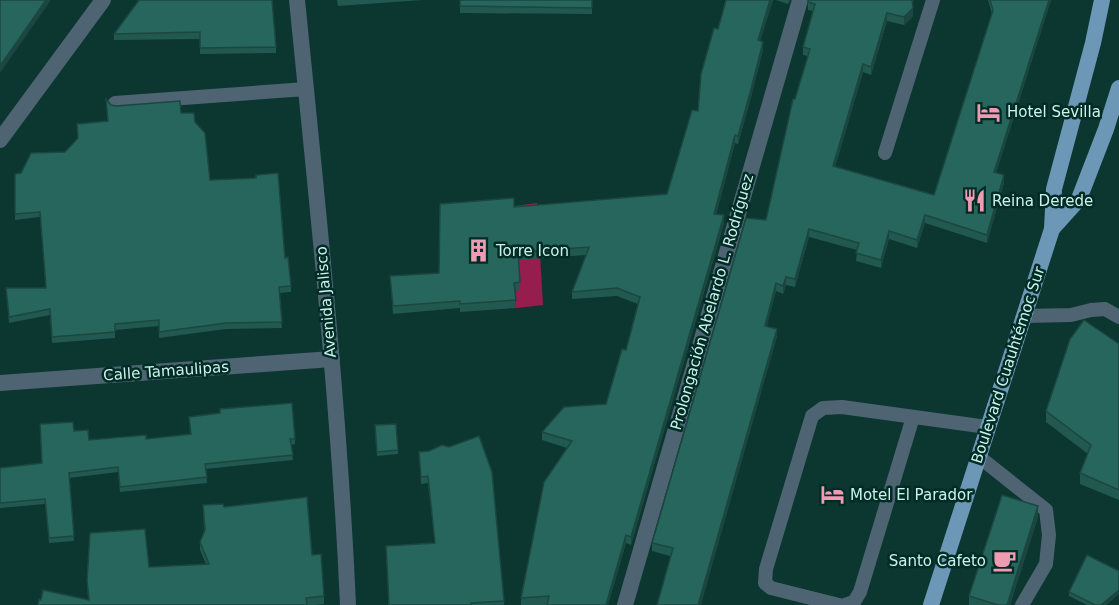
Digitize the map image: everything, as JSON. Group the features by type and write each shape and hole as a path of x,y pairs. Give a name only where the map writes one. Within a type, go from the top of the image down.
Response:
{"main road":[{"name":"Boulevard Cuauhtémoc Sur","path":"931,605 1052,229 1054,189 1093,43 1102,0"},
{"name":"Boulevard Cuauhtémoc Sur","path":"1052,229 1079,199 1107,129 1119,88"}],"street":[{"path":"0,140 103,0"},
{"name":"Avenida Jalisco","path":"297,0 332,359 344,512 348,605"},
{"name":"Prolongación Abelardo L. Rodríguez","path":"625,605 800,0"},
{"name":"Calle Tamaulipas","path":"0,383 332,359"}],"lane":[{"path":"885,153 933,0"},
{"path":"115,103 306,89"},
{"path":"1024,316 1071,315 1105,309 1119,317"},
{"path":"839,605 771,588 765,582 766,569 812,416 823,408 842,406 987,427"},
{"path":"845,605 854,602 860,592 913,417"},
{"path":"978,456 1046,510 1049,535 1046,564 1022,605"}],"shaded area":[{"path":"537,203 543,305 516,308 514,206"}],"building":[{"path":"0,0 46,0 0,66"},
{"path":"139,0 272,0 276,47 200,48 200,32 114,34"},
{"path":"460,0 592,0 592,8 460,6"},
{"path":"726,0 770,0 758,40 763,42 750,93 738,136 735,135 714,214 724,215 631,537 626,535 606,605 547,605 549,596 521,598 544,482 572,441 542,432 564,407 606,404 622,349 626,350 640,297 617,288 572,292 589,247 518,252 520,282 514,283 516,300 393,306 390,276 439,273 440,204 514,198 514,207 667,194 692,110 698,111 701,74 714,28 718,29"},
{"path":"808,0 912,0 913,8 904,17 887,13 871,67 863,64 833,166 934,195 993,10 990,0 1049,0 994,172 1004,175 987,235 925,215 917,240 889,231 881,260 856,253 859,243 809,229 795,279 786,277 783,286 776,283 765,326 777,329 698,605 657,605 673,548 652,543 746,218 766,220 793,99 795,99 810,49 803,47 815,4"},
{"path":"106,99 111,105 116,106 180,101 181,113 194,113 195,122 205,133 210,180 256,178 256,175 278,173 285,258 288,257 291,286 279,287 282,322 226,323 159,332 159,320 115,324 115,332 52,337 50,309 9,317 6,288 46,288 40,212 15,214 15,174 21,173 31,153 65,152 78,138 77,124 108,121"},
{"path":"1084,320 1119,344 1119,490 1080,473 1091,445 1046,411 1070,339"},
{"path":"292,403 295,439 290,439 293,455 205,464 207,477 120,487 118,467 69,473 74,536 49,538 45,499 0,503 0,468 42,463 40,424 73,422 74,431 88,430 89,440 146,435 146,439 191,434 189,417 220,413 220,409"},
{"path":"396,424 398,450 377,452 375,425"},
{"path":"479,436 492,472 504,601 471,603 471,605 389,605 386,546 435,543 428,476 421,477 419,452 429,451 442,445 449,447"},
{"name":"Santo Cafeto","path":"1002,495 1038,506 1007,605 998,605 969,596"},
{"path":"307,497 312,555 321,554 324,596 306,598 307,605 38,605 43,590 89,600 87,580 90,533 145,529 149,567 209,564 200,542 205,530 203,505 223,504 224,507"},
{"path":"1087,555 1119,571 1119,590 1101,605 1095,605 1069,592"}],"place":[{"name":"Hotel Sevilla","path":"989,112"},
{"name":"Reina Derede","path":"974,201"},
{"name":"Torre Icon","path":"478,251"},
{"name":"Motel El Parador","path":"832,495"},
{"name":"Santo Cafeto","path":"1004,561"}]}
